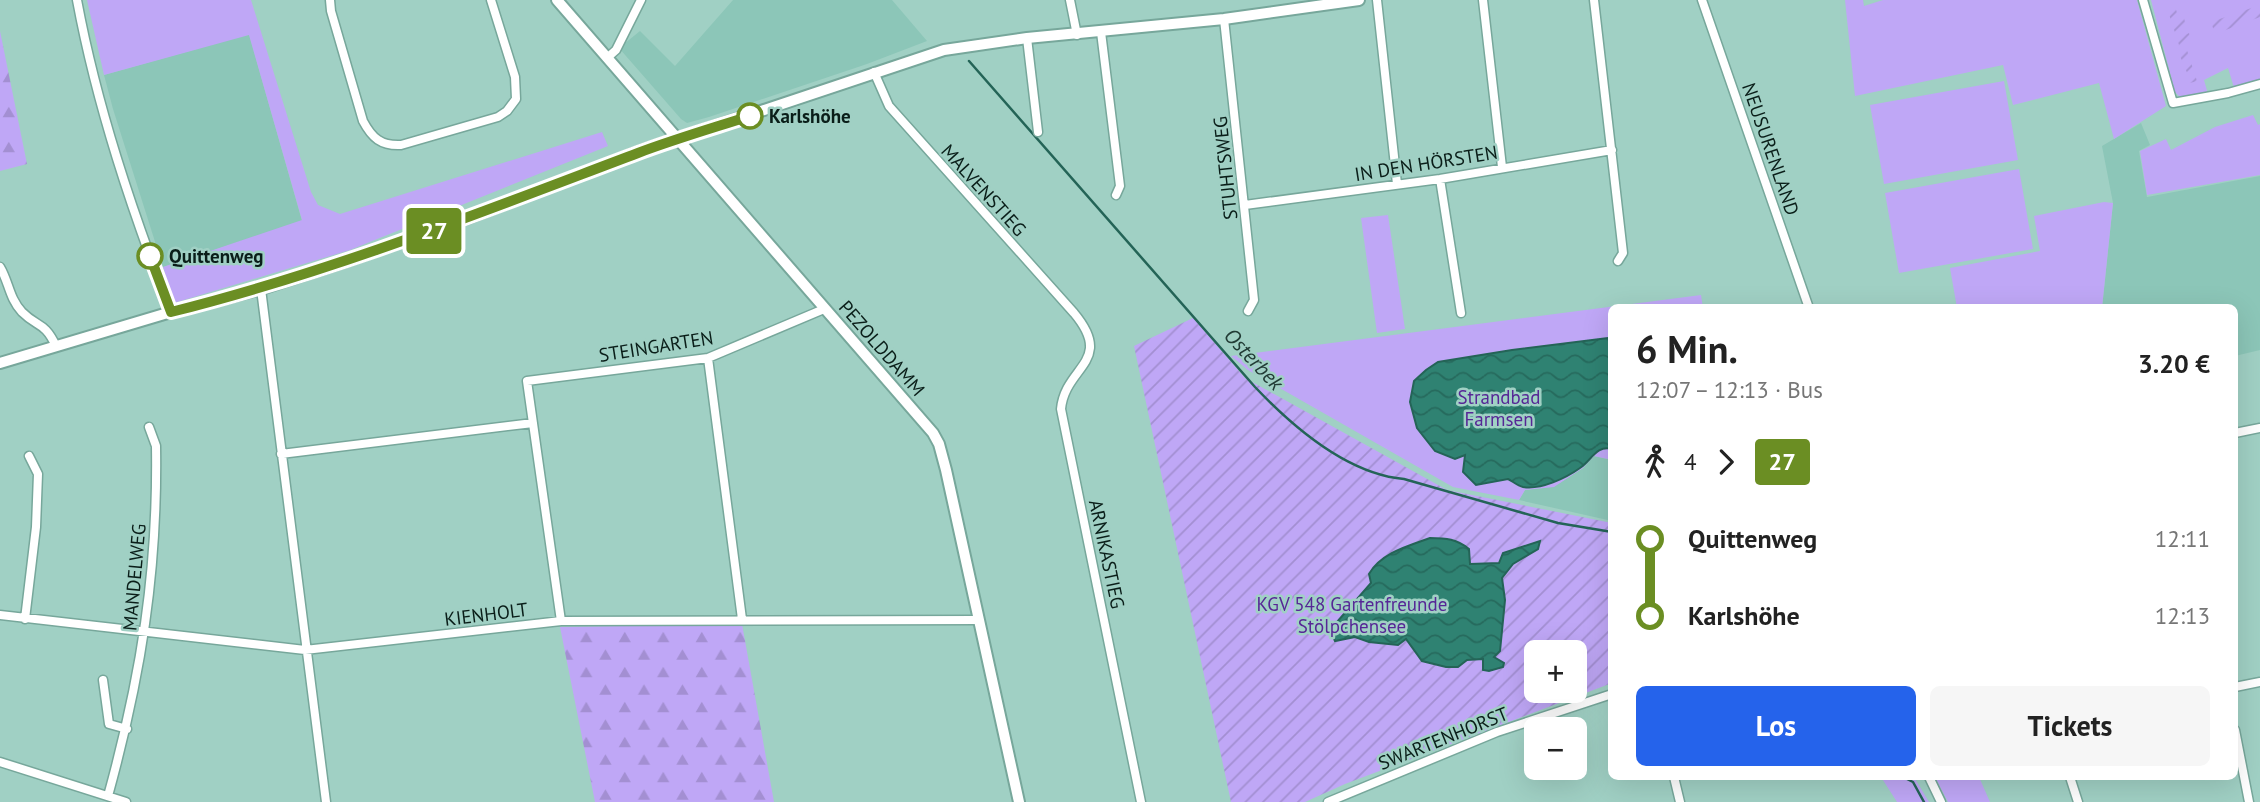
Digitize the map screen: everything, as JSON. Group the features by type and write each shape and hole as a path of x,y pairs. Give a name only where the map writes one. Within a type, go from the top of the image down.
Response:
{"main road":[{"name":"PEZOLDDAMM","path":"556,0 933,433 939,444 1019,802"},
{"path":"0,363 171,312 261,289 378,251 678,140 944,50 1027,38 1224,19 1359,0"}],"street":[{"path":"77,0 95,85 116,156 171,312"},
{"path":"330,0 363,121 378,141 390,146 498,117 507,111 516,99 515,76 491,0"},
{"path":"607,58 616,50 641,0"},
{"path":"1070,0 1077,35"},
{"path":"1377,0 1396,184"},
{"path":"1483,0 1502,167"},
{"path":"1594,0 1623,253 1618,261"},
{"name":"NEUSURENLAND","path":"1702,0 1808,304"},
{"path":"2143,0 2173,103 2260,84"},
{"name":"STUHTSWEG","path":"1224,19 1254,300 1248,311"},
{"path":"1101,32 1120,186 1116,195"},
{"path":"1027,38 1038,132"},
{"name":"MALVENSTIEG","path":"874,72 889,106 1081,322"},
{"name":"IN DEN HÖRSTEN","path":"1245,205 1440,179 1612,150"},
{"path":"1440,179 1461,313"},
{"path":"0,267 12,299 23,313 44,326 56,346"},
{"path":"261,289 326,802"},
{"name":"STEINGARTEN","path":"533,423 527,381 708,358 824,309"},
{"name":"ARNIKASTIEG","path":"1081,322 1089,335 1090,351 1086,364 1062,397 1061,409 1141,802"},
{"path":"708,358 742,619"},
{"path":"281,454 533,423 561,621"},
{"name":"MANDELWEG","path":"108,796 127,729 146,632 155,532 156,446 149,427"},
{"path":"2238,432 2260,428"},
{"path":"25,619 36,527 38,474 29,456"},
{"name":"KIENHOLT","path":"0,615 305,650 561,621 979,620"},
{"path":"103,680 109,724 127,729"},
{"path":"2238,686 2260,682"},
{"name":"SWARTENHORST","path":"1328,802 1497,732 1608,695"},
{"path":"2238,745 2249,802"},
{"path":"0,762 126,802"},
{"path":"1675,780 1680,802"},
{"path":"1930,780 1941,802"},
{"path":"2071,780 2078,802"}],"shaded area":[{"path":"733,0 892,0 927,41 867,64 687,123 619,48 640,31 675,66"},
{"path":"249,34 302,221 163,267 104,75"},
{"path":"2141,123 2150,145 2139,151 2147,197 2260,176 2260,350 2238,355 2238,304 2102,304 2113,203 2102,146"},
{"path":"1594,456 1608,459 1608,520 1519,500 1525,490 1554,486 1583,468"}],"green space":[{"path":"87,0 251,0 311,192 318,205 340,214 602,132 608,146 350,250 174,303 163,267 302,220 249,35 104,75"},
{"path":"1845,0 1863,0 1864,6 1883,0 2137,0 2166,106 2114,139 2099,83 2013,105 2003,65 1855,96"},
{"path":"2151,0 2260,0 2260,82 2236,94 2228,68 2204,80 2208,94 2180,97 2175,92"},
{"path":"2260,5 2260,17 2215,34 2211,22"},
{"path":"2175,6 2179,20 2184,18 2186,26 2181,27 2184,35 2189,33 2191,41 2185,44 2197,81 2190,83 2167,8"},
{"path":"0,31 27,164 0,171"},
{"path":"2004,81 2018,160 1884,184 1870,105"},
{"path":"2253,115 2258,125 2260,124 2260,175 2147,195 2140,151 2166,139 2171,150 2215,127"},
{"path":"2019,169 2033,249 1899,273 1885,193"},
{"path":"2104,202 2113,203 2102,304 1956,304 1950,268 2040,251 2034,216"},
{"path":"1388,215 1405,329 1377,333 1361,218"},
{"name":"Strandbad Farmsen","path":"1701,295 1702,304 1632,304"},
{"name":"Strandbad Farmsen","path":"1608,307 1608,459 1594,456 1583,468 1554,487 1525,490 1519,500 1453,487 1248,370 1231,356"},
{"name":"KGV 548 Gartenfreunde Stölpchensee","path":"1193,318 1245,378 1447,490 1608,522 1608,685 1587,692 1587,640 1524,640 1524,703 1559,703 1345,784 1305,802 1231,802 1134,346"},
{"path":"742,624 774,802 595,802 560,627"},
{"path":"1883,780 1916,780 1929,802 1897,802"},
{"path":"1937,780 1980,780 1990,802 1948,802"}],"water":[{"path":"1608,338 1608,448 1598,451 1580,468 1545,485 1521,486 1508,479 1476,485 1463,472 1465,455 1455,459 1435,451 1417,428 1410,402 1414,381 1438,362"},
{"path":"1430,538 1451,540 1465,546 1469,549 1470,564 1499,563 1503,553 1540,541 1538,549 1513,564 1502,578 1505,600 1500,651 1494,657 1504,663 1503,667 1483,670 1483,659 1467,660 1458,667 1422,661 1406,639 1398,645 1369,642 1355,637 1335,641 1330,630 1371,583 1369,574 1374,567 1396,551"}],"waterway":[{"name":"Osterbek","path":"969,61 1255,387 1286,418 1322,446 1362,468 1383,475 1558,523 1608,531"},
{"name":"Osterbek","path":"1909,780 1913,782 1924,802"}],"bus line":[{"name":"27","path":"150,256 171,312 278,284 362,256 641,152 750,116"}],"place":[{"name":"Karlshöhe","path":"750,116"},
{"name":"Quittenweg","path":"150,256"}]}
